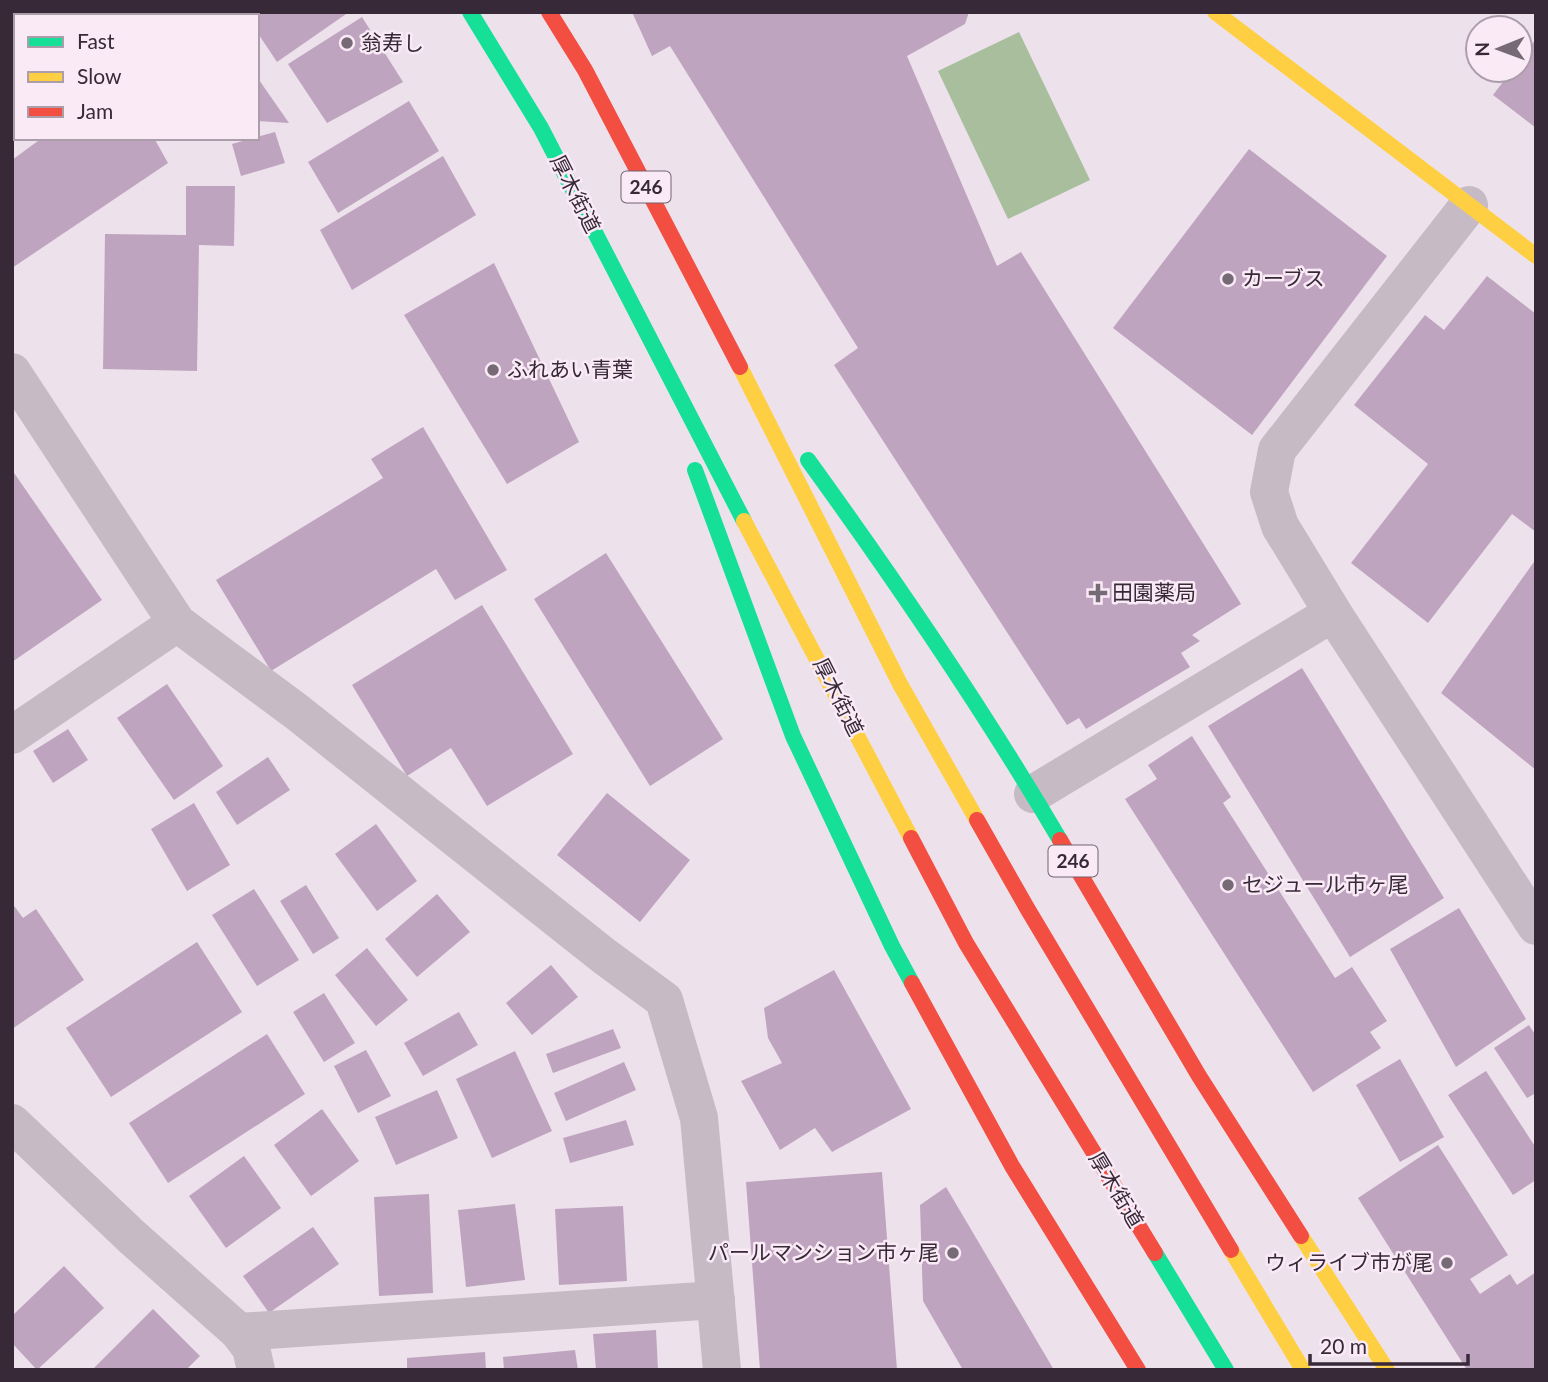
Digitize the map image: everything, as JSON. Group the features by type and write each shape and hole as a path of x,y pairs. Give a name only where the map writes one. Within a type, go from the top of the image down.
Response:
{"main road":[{"name":"厚木街道","path":"470,12 541,128 645,333 965,943 1226,1370"},
{"name":"246","path":"549,12 585,70 900,684 1027,908 1303,1370"},
{"path":"1215,12 1536,256"},
{"path":"645,333 793,736 892,946 1012,1166 1138,1370"},
{"name":"246","path":"738,365 899,586 1033,794 1199,1076 1387,1370"}],"street":[{"path":"1469,205 1278,450 1269,492 1280,526 1333,613 1536,926"},
{"path":"12,372 177,623 297,712 604,956 664,1000 699,1118 722,1370"},
{"path":"1033,794 1333,613"},
{"path":"12,735 177,623"},
{"path":"12,1123 132,1237 239,1332 251,1348 256,1370"},
{"path":"239,1332 716,1300"}],"shaded area":[{"path":"1019,32 1090,180 1008,219 938,71"}],"building":[{"path":"244,12 349,12 277,62 259,35 259,14"},
{"path":"632,12 969,12 965,24 907,56 997,266 1021,252 1241,604 1192,635 1200,641 1181,653 1190,667 1086,729 1079,718 1067,725 834,365 858,348 670,46 652,56"},
{"path":"362,17 403,82 327,123 288,64"},
{"path":"1536,39 1536,128 1493,95 1501,84 1534,84"},
{"path":"259,80 289,123 259,121"},
{"path":"409,101 439,151 338,213 308,162"},
{"path":"275,132 285,163 241,176 232,144 259,140 259,136"},
{"path":"39,140 155,140 168,163 12,268 12,160"},
{"path":"1249,149 1387,256 1252,435 1113,328"},
{"path":"443,156 476,215 352,290 320,230"},
{"path":"186,186 235,186 234,246 199,245 197,371 103,369 105,234 186,235"},
{"path":"494,263 579,442 507,484 404,315"},
{"path":"1487,276 1536,314 1536,532 1512,514 1428,623 1351,563 1428,464 1354,405 1425,315 1444,330"},
{"path":"423,427 507,570 455,600 436,569 271,671 216,580 383,478 371,459"},
{"path":"12,470 102,600 12,662"},
{"path":"606,553 723,739 650,786 534,599"},
{"path":"1536,559 1536,770 1441,693"},
{"path":"482,605 573,754 487,806 451,748 407,776 352,685"},
{"path":"1302,668 1444,898 1350,957 1208,726"},
{"path":"167,684 223,766 174,800 117,718"},
{"path":"68,729 88,760 53,783 33,751"},
{"name":"セジュール市ヶ尾","path":"1192,736 1231,797 1223,803 1335,978 1352,967 1387,1021 1370,1032 1381,1048 1313,1092 1125,799 1157,779 1148,765"},
{"path":"268,757 290,790 237,825 216,792"},
{"path":"607,793 690,860 640,922 557,855"},
{"path":"194,803 230,865 187,891 151,829"},
{"path":"376,824 417,881 377,911 335,854"},
{"path":"306,885 339,938 313,954 280,901"},
{"path":"254,889 299,960 257,986 212,915"},
{"path":"437,894 470,932 417,977 385,939"},
{"path":"12,903 23,918 36,909 84,980 12,1029"},
{"path":"1459,908 1526,1019 1456,1067 1390,949"},
{"path":"197,942 242,1012 111,1097 66,1028"},
{"path":"367,948 408,1000 376,1026 335,975"},
{"path":"551,965 578,997 532,1035 506,1003"},
{"path":"834,970 911,1109 832,1152 815,1128 780,1150 741,1081 782,1063 768,1038 764,1008"},
{"path":"324,993 355,1043 324,1062 293,1012"},
{"path":"459,1012 478,1045 423,1076 404,1043"},
{"path":"1529,1025 1536,1036 1536,1093 1527,1098 1494,1048"},
{"path":"613,1029 621,1048 553,1073 546,1054"},
{"path":"267,1034 305,1094 168,1183 129,1123"},
{"path":"366,1050 391,1096 358,1113 334,1066"},
{"path":"515,1051 552,1131 492,1158 456,1079"},
{"path":"1400,1059 1444,1137 1400,1162 1356,1085"},
{"path":"624,1062 636,1090 566,1121 554,1093"},
{"path":"1486,1071 1536,1148 1536,1180 1513,1195 1448,1095"},
{"path":"437,1090 458,1138 396,1165 375,1117"},
{"path":"322,1109 359,1161 311,1196 274,1145"},
{"path":"626,1120 634,1145 570,1163 563,1138"},
{"name":"ウィライブ市が尾","path":"1438,1145 1508,1255 1470,1279 1480,1294 1510,1274 1517,1285 1536,1272 1536,1370 1467,1370 1358,1198"},
{"path":"244,1156 281,1208 226,1248 189,1196"},
{"path":"882,1172 897,1370 760,1370 746,1182"},
{"name":"パールマンション市ヶ尾","path":"946,1187 1054,1370 963,1370 923,1301 920,1205"},
{"path":"429,1194 433,1293 379,1296 374,1197"},
{"path":"515,1204 525,1280 466,1287 458,1210"},
{"path":"623,1206 627,1281 559,1285 555,1209"},
{"path":"313,1227 339,1264 269,1313 243,1276"},
{"path":"64,1266 104,1308 37,1370 12,1343 12,1316"},
{"path":"153,1309 200,1356 186,1370 92,1370"},
{"path":"656,1330 658,1370 596,1370 593,1334"},
{"path":"575,1350 578,1370 504,1370 503,1357"},
{"path":"485,1352 486,1370 407,1370 407,1358"}],"traffic: fast":[{"path":"470,12 541,128 744,521"},
{"path":"808,460 938,647 1060,840"},
{"path":"695,470 793,736 912,983"},
{"path":"1155,1253 1226,1370"}],"traffic: slow":[{"path":"1215,12 1536,256"},
{"path":"740,367 900,684 977,820"},
{"path":"744,521 911,838"},
{"path":"1301,1236 1387,1370"},
{"path":"1231,1250 1303,1370"}],"traffic: jam":[{"path":"549,12 585,70 740,367"},
{"path":"977,820 1231,1250"},
{"path":"911,838 966,943 1155,1253"},
{"path":"1060,840 1199,1076 1301,1236"},
{"path":"912,983 1012,1166 1138,1370"}],"place":[{"name":"翁寿し","path":"347,43"},
{"name":"カーブス","path":"1228,279"},
{"name":"ふれあい青葉","path":"493,370"},
{"name":"田園薬局","path":"1098,593"},
{"name":"セジュール市ヶ尾","path":"1228,885"},
{"name":"パールマンション市ヶ尾","path":"953,1253"},
{"name":"ウィライブ市が尾","path":"1447,1263"}]}
